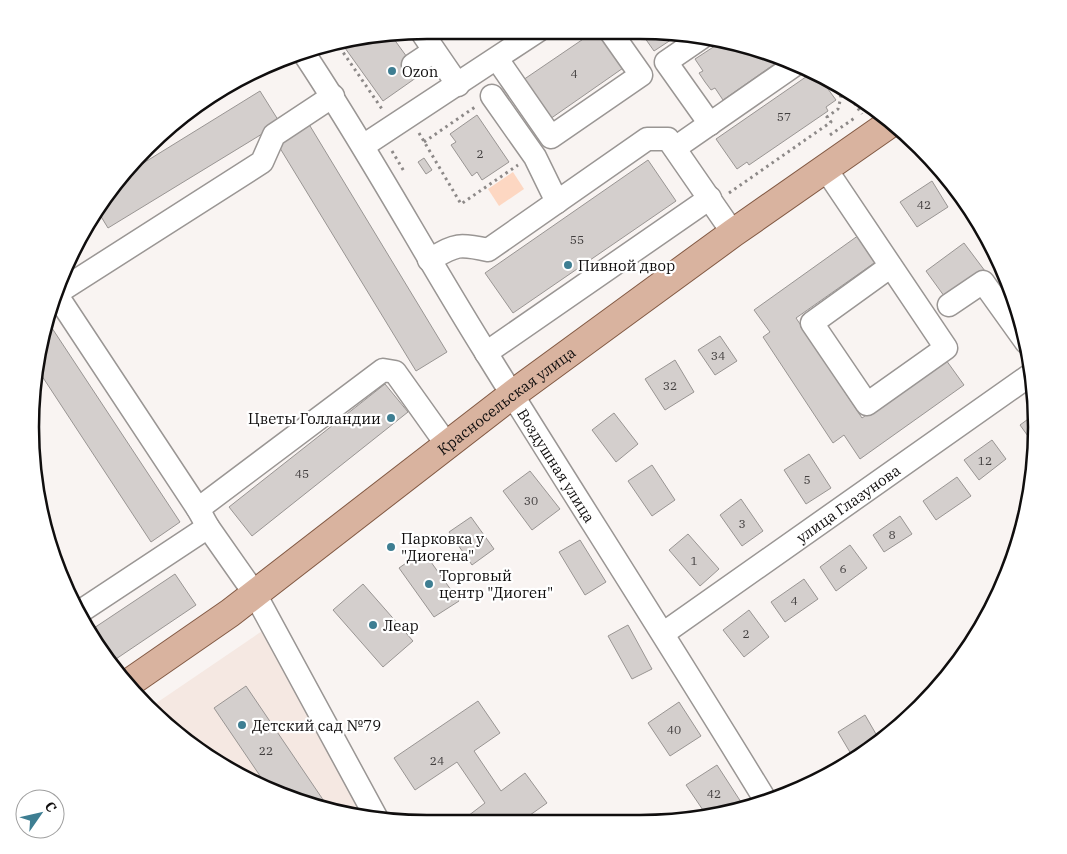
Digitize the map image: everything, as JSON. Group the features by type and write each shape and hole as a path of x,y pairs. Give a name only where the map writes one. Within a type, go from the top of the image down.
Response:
{"main road":[{"name":"Красносельская улица","path":"133,680 254,594 513,394 733,233 885,127"}],"street":[{"path":"426,39 458,84"},
{"path":"363,146 526,39"},
{"path":"497,59 551,137 641,74 616,39"},
{"path":"695,43 666,62 697,88 710,124"},
{"path":"412,66 434,51"},
{"name":"Воздушная улица","path":"307,58 333,96 486,353 664,633 763,796"},
{"path":"675,148 790,68"},
{"path":"64,288 262,162 274,135 333,96"},
{"path":"492,96 532,154 557,202"},
{"path":"429,260 449,249 464,244 488,250 647,140 668,139 733,233"},
{"path":"825,168 891,266 946,348 867,404 812,323 891,266"},
{"path":"486,353 712,201"},
{"path":"949,305 983,282 1015,326"},
{"path":"60,299 254,594 373,812"},
{"path":"84,608 203,518 383,370 395,372 447,445"},
{"name":"улица Глазунова","path":"664,633 1025,379"}],"path":[{"path":"341,49 384,112"},
{"path":"712,201 831,122 827,117 838,109 842,97 840,95"},
{"path":"424,142 492,96"},
{"path":"855,103 862,114"},
{"path":"419,133 461,204 532,154"}],"shaded area":[{"path":"513,172 524,189 499,206 488,189"},
{"name":"Детский сад №79","path":"265,629 362,810 302,795 255,775 211,750 155,704"}],"building":[{"path":"583,39 607,39 626,66 550,119 523,80"},
{"path":"646,39 670,40 654,51"},
{"path":"395,41 420,75 383,101 345,48"},
{"path":"715,46 776,63 723,100 715,88 711,90 705,82 699,73 703,71 695,59"},
{"path":"807,76 826,87 836,100 826,107 828,111 749,165 747,162 737,169 716,139"},
{"path":"260,91 280,123 108,228 101,216 141,165"},
{"path":"477,115 509,162 482,180 477,172 472,176 451,145 456,142 450,134"},
{"path":"307,121 447,352 416,371 275,140"},
{"path":"424,158 432,170 426,174 418,162"},
{"path":"648,160 676,201 513,313 485,273"},
{"path":"932,181 948,207 917,227 900,202"},
{"path":"859,235 877,261 796,318 862,418 946,360 964,385 860,459 844,435 833,443 763,337 770,332 754,310"},
{"path":"964,243 985,271 947,300 926,271"},
{"path":"52,328 180,522 151,542 42,376"},
{"path":"720,336 737,361 715,375 698,350"},
{"path":"675,360 694,392 665,410 645,379"},
{"path":"385,384 408,412 252,536 229,507"},
{"path":"614,413 638,444 616,462 592,430"},
{"path":"1028,419 1028,436 1020,425"},
{"path":"992,440 1006,459 979,480 964,460"},
{"path":"809,454 831,488 806,504 784,470"},
{"path":"652,465 675,500 652,516 628,481"},
{"path":"530,471 560,509 532,530 503,491"},
{"path":"957,477 971,496 936,520 923,501"},
{"path":"741,499 763,531 742,546 720,515"},
{"path":"900,516 912,534 884,552 873,535"},
{"path":"471,517 494,549 472,565 449,532"},
{"path":"688,534 719,569 700,586 669,550"},
{"path":"580,540 606,582 585,595 559,552"},
{"path":"850,545 867,568 836,591 820,567"},
{"name":"Торговый центр \"Диоген\"","path":"423,551 459,601 434,617 399,568"},
{"path":"175,574 196,605 116,659 95,627"},
{"path":"804,579 818,599 785,622 771,602"},
{"name":"Леар","path":"363,584 413,641 383,667 333,610"},
{"path":"749,610 769,637 744,657 723,630"},
{"path":"628,625 652,669 632,679 608,636"},
{"path":"246,686 324,801 302,795 262,778 214,708"},
{"path":"478,701 500,733 474,751 501,791 525,773 547,803 530,815 469,815 485,803 457,762 415,790 394,758"},
{"path":"679,702 701,736 670,756 648,723"},
{"path":"865,715 876,735 851,753 838,732"},
{"path":"717,765 741,802 703,810 686,785"}],"place":[{"name":"Ozon","path":"392,71"},
{"name":"Пивной двор","path":"568,265"},
{"name":"Цветы Голландии","path":"391,418"},
{"name":"Парковка у \"Диогена\"","path":"391,547"},
{"name":"Торговый центр \"Диоген\"","path":"429,584"},
{"name":"Леар","path":"373,625"},
{"name":"Детский сад №79","path":"242,725"}]}
